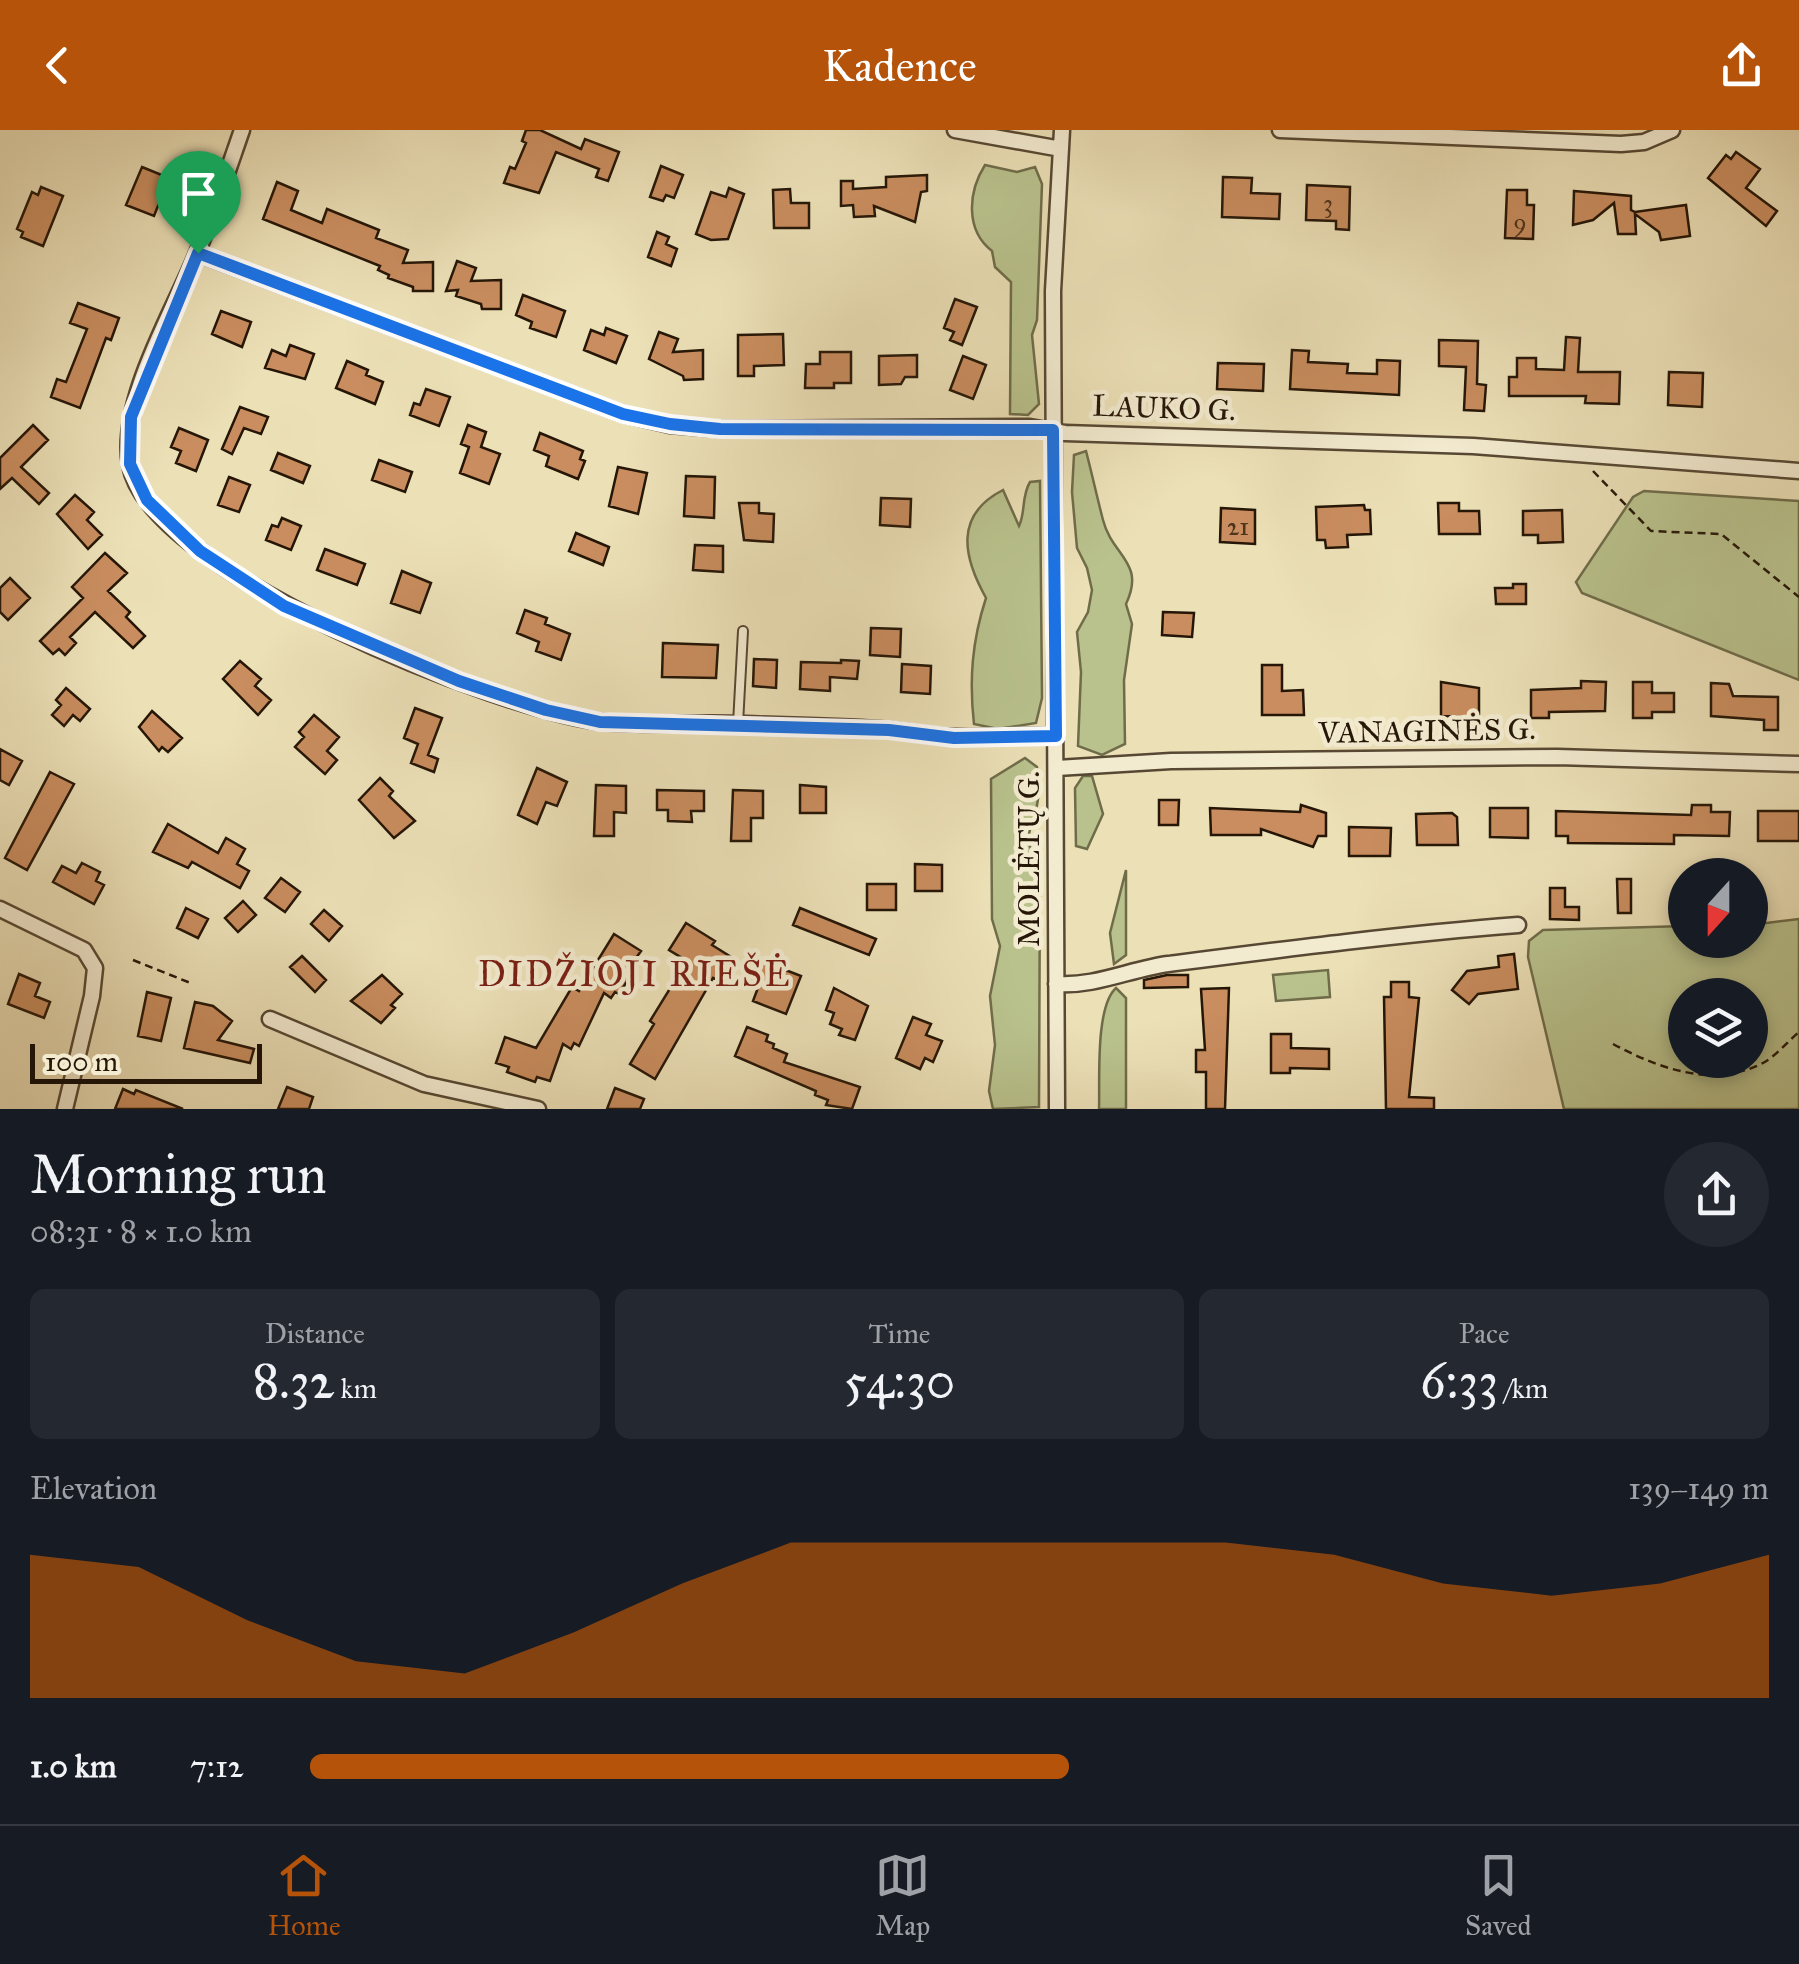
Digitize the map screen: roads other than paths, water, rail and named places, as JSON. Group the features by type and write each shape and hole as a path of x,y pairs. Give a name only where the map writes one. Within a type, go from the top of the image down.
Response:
{"street":[{"path":"242,130 198,253 137,400 129,441 134,480 147,500 200,551 298,612 459,681 546,710 600,722 889,730 954,738 1056,736"},
{"path":"956,130 1061,150"},
{"name":"MOLĖTŲ G.","path":"1057,1109 1052,292 1062,130"},
{"path":"1280,130 1621,144 1644,142 1672,130"},
{"name":"LAUKO G.","path":"198,253 623,414 670,424 720,429 1053,430 1577,454 1799,471"},
{"name":"VANAGINĖS G.","path":"1057,768 1171,761 1557,757 1799,764"},
{"path":"0,909 84,950 94,968 92,996 65,1109"},
{"path":"1056,984 1087,983 1139,968 1274,950 1518,925"},
{"path":"270,1019 424,1084 538,1109"}],"lane":[{"path":"738,724 743,631"}],"district":[{"name":"DIDŽIOJI RIEŠĖ","path":"635,974"}]}
